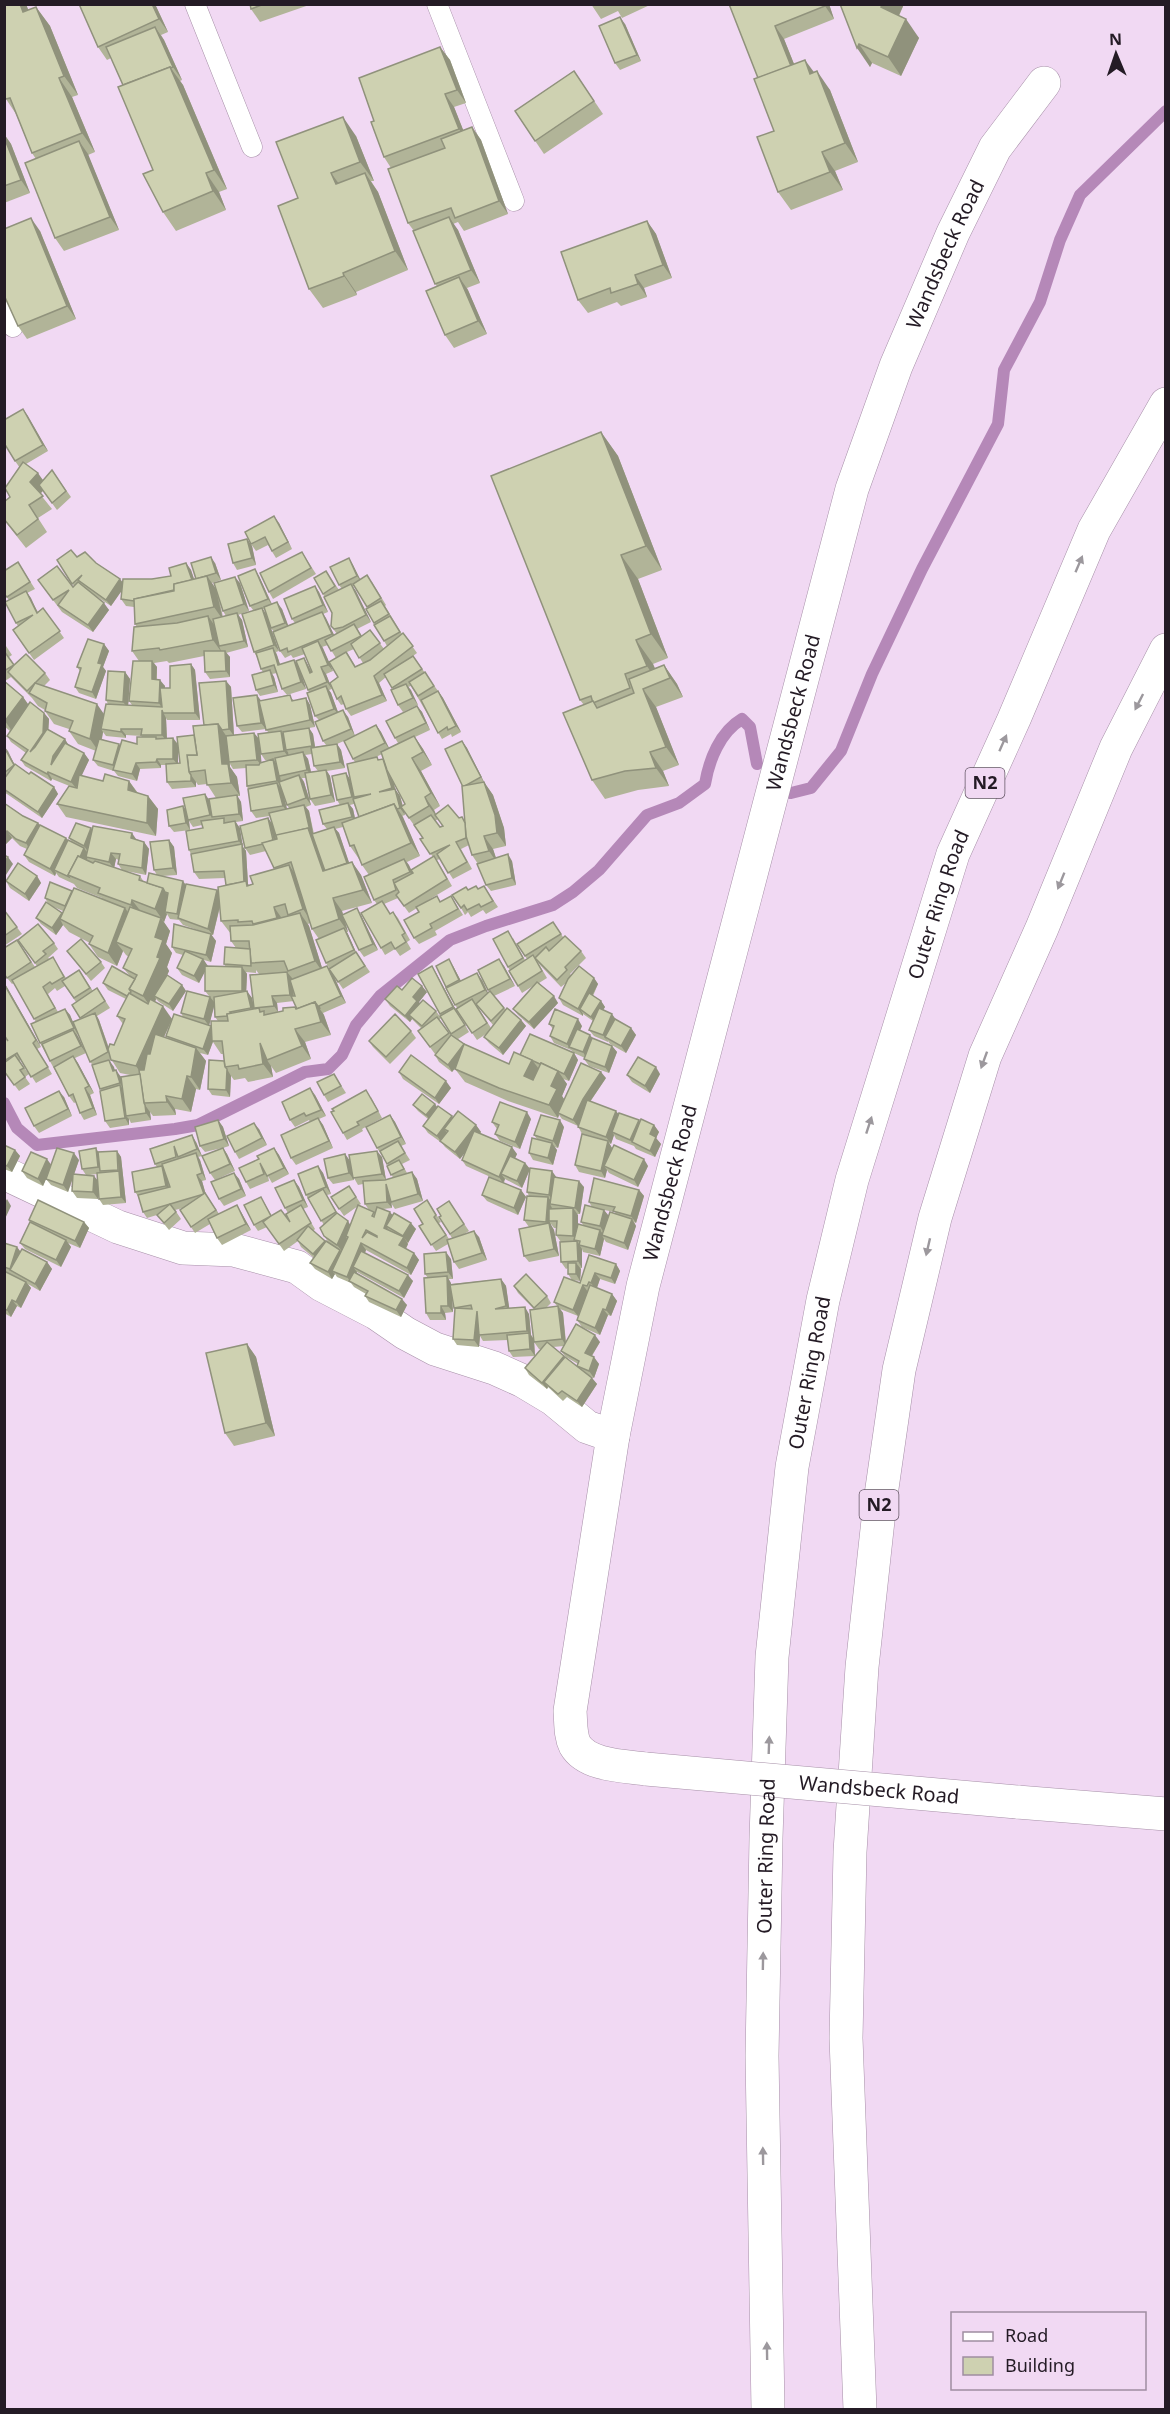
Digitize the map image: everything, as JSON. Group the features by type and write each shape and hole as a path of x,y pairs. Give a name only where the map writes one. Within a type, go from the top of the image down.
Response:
{"main road":[{"name":"Wandsbeck Road","path":"1044,83 995,148 952,233 896,366 852,489 643,1286 600,1431 570,1712 571,1733 575,1746 587,1756 608,1764 1166,1814"},
{"name":"Outer Ring Road","path":"768,2409 762,2056 772,1657 792,1467 823,1300 852,1180 954,854 1094,530 1166,404"},
{"name":"N2","path":"860,2409 846,2038 850,1852 862,1667 880,1502 899,1370 935,1218 985,1056 1042,928 1116,748 1166,650"},
{"path":"4,1173 118,1227 183,1248 234,1250 297,1267 322,1285 435,1349 494,1368 523,1381 600,1431"}],"lane":[{"path":"195,4 252,147"},
{"path":"437,4 514,201"},
{"path":"4,308 13,327"}],"building":[{"path":"4,4 20,4 23,12 36,7 64,76 59,78 82,133 32,153 10,98 6,99 4,96"},
{"path":"79,4 152,4 159,19 98,47"},
{"path":"250,4 264,4 251,9"},
{"path":"729,4 825,4 825,6 775,26 791,66 758,78"},
{"path":"840,4 882,4 881,7 906,19 888,57 859,44 857,48"},
{"path":"620,17 637,55 615,63 599,26"},
{"path":"155,27 173,67 123,85 106,47"},
{"path":"440,47 457,90 445,94 459,129 384,157 371,122 374,121 359,78"},
{"path":"805,60 810,74 817,71 845,143 822,152 830,172 778,192 757,137 774,131 754,79"},
{"path":"170,67 214,170 206,173 213,191 163,212 143,174 153,170 118,87"},
{"path":"574,71 594,101 535,141 515,111"},
{"path":"343,117 360,162 331,173 336,184 365,173 395,251 343,273 344,276 309,289 278,206 298,198 276,142"},
{"path":"472,127 499,201 455,218 451,208 408,223 388,169 445,148 441,139"},
{"path":"4,137 21,180 4,186"},
{"path":"79,141 110,217 55,238 25,163"},
{"path":"449,217 471,270 435,284 413,231"},
{"path":"31,218 67,306 18,326 4,295 4,229"},
{"path":"647,221 663,265 635,275 638,284 611,293 610,288 578,300 561,252"},
{"path":"459,277 478,321 445,335 426,291"},
{"path":"23,409 43,445 15,461 4,443 4,420"},
{"path":"601,432 646,546 621,555 651,634 636,640 647,666 625,674 630,688 593,703 591,696 580,700 491,476"},
{"path":"23,462 38,473 30,482 43,496 29,505 38,519 17,535 4,519 4,502 10,497 5,488"},
{"path":"52,470 66,491 52,503 39,485"},
{"path":"274,516 288,542 272,551 265,537 251,544 245,532"},
{"path":"247,539 252,558 233,563 228,544"},
{"path":"71,550 77,557 85,552 96,563 120,579 106,600 78,580 82,575 72,584 57,560"},
{"path":"302,552 311,568 269,592 260,573"},
{"path":"211,557 216,573 196,579 191,563"},
{"path":"349,558 357,576 339,585 330,567"},
{"path":"18,562 30,582 7,597 4,594 4,571"},
{"path":"186,563 192,580 174,584 174,590 134,599 134,601 121,599 123,579 152,579 171,576 169,568"},
{"path":"57,566 73,587 78,582 104,603 88,625 58,605 69,590 53,600 38,580"},
{"path":"255,569 268,599 250,606 238,576"},
{"path":"326,571 335,586 323,594 314,578"},
{"path":"367,575 381,598 367,607 353,584"},
{"path":"207,576 214,607 135,624 134,599 174,591 174,584"},
{"path":"235,577 244,604 223,611 214,583"},
{"path":"351,584 366,615 334,629 331,626 332,613 324,597"},
{"path":"315,586 323,605 292,619 284,599"},
{"path":"26,591 37,613 43,608 60,631 29,653 13,630 33,615 16,623 5,602"},
{"path":"381,601 389,614 374,623 366,609"},
{"path":"277,602 285,623 271,628 264,607"},
{"path":"262,608 274,645 254,652 242,614"},
{"path":"322,612 332,634 288,652 287,648 280,651 273,632"},
{"path":"237,613 244,641 219,646 213,619"},
{"path":"208,616 213,640 160,650 159,648 132,651 134,627 177,623"},
{"path":"390,616 400,632 384,641 374,625"},
{"path":"354,624 361,636 331,651 325,640"},
{"path":"370,630 380,643 359,658 351,644"},
{"path":"403,633 413,646 374,676 382,695 346,709 341,696 337,699 330,683 338,677 329,662 346,652 355,667 370,660"},
{"path":"88,639 104,644 98,663 102,664 92,692 75,687 81,668 77,667"},
{"path":"318,641 328,665 321,667 327,682 308,690 296,661 304,658 310,673 312,672 302,648"},
{"path":"273,648 278,665 294,660 301,682 282,689 274,665 261,669 256,653"},
{"path":"4,651 14,665 4,671"},
{"path":"204,651 225,651 226,671 205,672"},
{"path":"26,654 45,673 27,691 8,672"},
{"path":"413,656 422,669 392,688 384,674"},
{"path":"133,661 152,661 152,679 160,680 159,703 129,701"},
{"path":"191,664 195,713 163,713 162,710 162,735 141,735 142,729 121,729 121,732 101,729 106,704 162,707 160,688 170,688 170,666"},
{"path":"664,665 670,678 643,689 666,747 650,752 656,768 625,771 592,780 563,713 593,701 597,708 634,693 629,679"},
{"path":"270,670 274,685 256,690 252,675"},
{"path":"108,671 125,672 123,702 106,700"},
{"path":"425,672 434,686 418,696 409,682"},
{"path":"4,681 23,697 5,721 4,721"},
{"path":"226,681 229,729 222,730 218,724 204,725 199,683"},
{"path":"35,683 97,704 90,739 69,731 73,721 45,711 47,703 29,693"},
{"path":"406,684 413,698 398,705 391,690"},
{"path":"326,686 334,709 315,716 307,693"},
{"path":"438,691 456,726 448,730 447,727 438,733 421,700"},
{"path":"257,695 261,723 237,726 233,698"},
{"path":"290,695 292,701 306,698 310,720 266,730 259,701"},
{"path":"30,702 44,713 43,733 30,752 47,729 65,739 53,756 51,765 65,743 84,753 71,782 48,772 47,774 21,760 28,750 7,736"},
{"path":"417,706 426,723 395,738 386,721"},
{"path":"343,710 351,729 323,741 315,722"},
{"path":"218,724 222,764 228,764 231,783 207,785 205,770 189,772 187,755 197,755 193,726"},
{"path":"376,725 385,743 353,759 344,741"},
{"path":"309,728 312,746 286,750 283,732"},
{"path":"281,731 284,751 261,754 258,734"},
{"path":"254,733 257,760 229,762 226,736"},
{"path":"194,735 197,755 187,755 191,781 167,782 166,764 180,763 177,737"},
{"path":"414,736 423,752 412,758 431,793 425,797 429,806 409,818 401,807 405,804 387,770 381,752"},
{"path":"137,737 173,738 173,759 136,763 132,774 113,770 122,740 137,744"},
{"path":"99,739 119,744 113,765 93,760"},
{"path":"462,741 481,777 463,787 445,749"},
{"path":"337,744 340,762 314,766 311,748"},
{"path":"4,747 14,765 4,773"},
{"path":"303,752 307,770 279,776 275,758"},
{"path":"377,757 378,760 383,759 392,788 379,792 395,789 400,808 397,809 394,804 359,817 353,799 371,794 354,797 347,764"},
{"path":"273,759 277,781 247,786 246,765 259,765"},
{"path":"15,764 54,787 38,812 4,789 4,779"},
{"path":"326,770 331,795 310,799 305,773"},
{"path":"346,773 352,797 337,800 332,776"},
{"path":"105,774 129,781 128,790 148,796 147,823 57,804 69,786 77,788 79,775 103,781"},
{"path":"299,775 306,798 287,805 279,782"},
{"path":"484,782 495,815 497,833 484,836 489,851 472,855 466,836 462,786"},
{"path":"277,783 283,806 251,811 248,789"},
{"path":"205,794 210,815 188,820 183,798"},
{"path":"237,795 239,814 212,817 209,799"},
{"path":"4,803 38,823 26,843 16,839 7,831 4,834"},
{"path":"348,803 352,817 323,824 319,810"},
{"path":"394,804 411,843 362,865 354,845 350,846 342,823"},
{"path":"304,805 310,831 308,828 276,836 269,813"},
{"path":"448,805 459,818 462,817 465,823 466,838 456,842 467,862 448,873 437,854 450,845 430,854 414,825 431,815 440,827 443,826 435,815"},
{"path":"183,806 186,823 169,826 167,810"},
{"path":"224,818 224,823 235,821 239,841 189,850 186,831 203,828 201,821"},
{"path":"268,818 273,840 245,848 240,826"},
{"path":"76,823 91,828 84,846 69,838"},
{"path":"40,825 66,838 50,869 24,855"},
{"path":"93,826 132,833 131,838 144,842 142,868 118,864 120,854 111,853 109,862 86,857"},
{"path":"334,827 347,863 325,871 312,834"},
{"path":"308,828 323,871 352,862 363,890 333,898 339,919 312,929 291,862 274,868 262,843 277,839 276,835"},
{"path":"68,840 84,848 68,875 69,877 54,870"},
{"path":"169,840 173,868 154,870 150,842"},
{"path":"242,844 244,882 226,885 224,871 194,872 191,854"},
{"path":"508,854 512,878 486,885 477,864"},
{"path":"78,856 93,863 95,861 140,876 139,880 163,888 155,909 132,900 131,905 98,893 100,888 68,875"},
{"path":"434,856 447,879 404,906 396,895 399,892 394,883 413,873 411,870"},
{"path":"404,859 410,872 393,880 396,890 374,900 364,877"},
{"path":"18,863 37,876 25,894 6,881"},
{"path":"289,865 303,909 288,915 285,904 274,907 277,918 253,924 252,921 221,921 218,887 246,881 247,886 253,884 250,876"},
{"path":"149,873 183,881 177,914 165,912 168,893 163,888 147,883"},
{"path":"50,882 72,891 65,906 45,898"},
{"path":"186,884 217,890 208,929 178,918"},
{"path":"476,886 478,889 484,886 493,901 481,907 479,904 467,910 464,905 461,908 452,895 466,887 468,890"},
{"path":"74,888 125,908 108,953 89,944 93,936 60,919"},
{"path":"437,896 440,902 451,896 458,909 430,924 432,928 414,938 404,920 419,912 416,907"},
{"path":"382,901 390,914 393,912 405,933 402,935 406,942 395,949 391,942 381,948 361,913"},
{"path":"46,902 62,913 52,928 36,918"},
{"path":"130,907 161,918 155,937 163,940 157,957 160,958 143,996 129,989 137,975 123,968 132,949 116,942"},
{"path":"357,908 373,944 359,950 342,915"},
{"path":"4,910 17,927 4,936"},
{"path":"300,913 315,961 288,971 284,961 251,963 249,941 231,941 230,926 253,925"},
{"path":"553,922 561,934 525,956 517,944"},
{"path":"38,924 54,943 43,951 46,954 35,963 18,940"},
{"path":"174,924 211,934 206,955 172,947"},
{"path":"344,928 354,950 326,963 316,940"},
{"path":"508,931 523,958 508,967 493,939"},
{"path":"565,936 581,951 565,967 567,970 557,980 535,958 546,947 549,951"},
{"path":"81,939 101,962 86,974 67,951"},
{"path":"17,940 31,962 7,978 4,974 4,948"},
{"path":"225,947 250,949 251,966 224,964"},
{"path":"185,951 203,959 194,976 177,968"},
{"path":"356,952 365,966 338,982 329,969"},
{"path":"533,955 542,971 518,986 509,971"},
{"path":"53,957 64,977 43,987 55,1008 34,1019 12,980"},
{"path":"449,959 459,980 446,987 436,966"},
{"path":"499,959 510,979 488,990 478,970"},
{"path":"112,966 135,979 129,989 131,992 127,996 103,983"},
{"path":"205,966 242,967 242,991 205,991"},
{"path":"327,966 341,996 319,1006 320,1009 315,1002 297,1009 291,996 295,996 290,980"},
{"path":"432,966 453,1007 440,1014 418,974"},
{"path":"579,966 594,978 578,1009 559,998 568,979"},
{"path":"79,970 90,988 74,998 62,981"},
{"path":"287,972 290,995 272,996 274,1006 254,1008 250,975"},
{"path":"477,973 485,990 455,1005 446,988"},
{"path":"167,975 182,985 169,1004 154,996"},
{"path":"412,978 422,986 413,997 417,1001 405,1016 385,999 397,986 402,990"},
{"path":"537,982 554,996 529,1022 513,1009"},
{"path":"4,984 36,1040 33,1043 48,1067 31,1077 17,1053 4,1061 4,1036 8,1041 4,1035"},
{"path":"97,988 105,1001 80,1018 72,1005"},
{"path":"187,991 210,997 204,1019 181,1013"},
{"path":"247,991 251,1008 230,1012 227,1016 215,1017 214,997"},
{"path":"490,991 504,1008 491,1021 476,1004"},
{"path":"129,993 148,1004 150,999 163,1006 136,1066 111,1060 108,1049 110,1044 114,1045 125,1019 117,1016"},
{"path":"589,993 601,1001 591,1017 580,1009"},
{"path":"472,999 487,1023 472,1033 456,1009"},
{"path":"423,1000 436,1011 422,1026 409,1015"},
{"path":"315,1002 321,1022 295,1029 302,1046 267,1060 260,1043 263,1064 239,1069 238,1065 225,1067 222,1041 212,1041 211,1021 228,1021 227,1014 259,1008 260,1012 264,1011 264,1015 283,1011 283,1008 295,1007 296,1009"},
{"path":"454,1008 465,1025 451,1034 440,1016"},
{"path":"507,1008 521,1020 499,1048 484,1037"},
{"path":"599,1008 612,1014 603,1035 589,1030"},
{"path":"65,1009 74,1028 40,1043 31,1024"},
{"path":"555,1009 578,1019 567,1044 550,1036 554,1026 549,1024"},
{"path":"95,1013 108,1052 90,1062 73,1022"},
{"path":"174,1014 211,1026 203,1049 166,1036"},
{"path":"395,1014 411,1031 386,1057 369,1041"},
{"path":"437,1017 449,1033 430,1047 418,1031"},
{"path":"615,1019 631,1028 621,1046 605,1037"},
{"path":"577,1029 590,1035 583,1052 569,1047"},
{"path":"73,1030 81,1046 50,1061 42,1044"},
{"path":"155,1034 196,1048 191,1077 187,1076 182,1099 166,1096 167,1102 144,1103 139,1070 144,1070 147,1054 150,1054"},
{"path":"530,1034 574,1053 564,1074 520,1055"},
{"path":"451,1035 464,1044 448,1065 435,1055"},
{"path":"592,1038 612,1046 605,1067 584,1059"},
{"path":"464,1044 509,1064 514,1052 532,1060 524,1076 533,1080 541,1063 558,1071 551,1086 557,1089 549,1105 499,1088 455,1069"},
{"path":"15,1055 24,1068 20,1070 25,1077 14,1085 4,1071 4,1063"},
{"path":"411,1055 446,1081 435,1098 399,1072"},
{"path":"73,1056 89,1086 85,1088 93,1108 80,1113 73,1094 69,1096 54,1067"},
{"path":"638,1057 656,1067 645,1086 627,1075"},
{"path":"109,1060 113,1071 116,1070 120,1083 100,1089 92,1065"},
{"path":"209,1060 224,1061 227,1069 226,1090 208,1089"},
{"path":"581,1063 601,1072 583,1099 573,1120 558,1113"},
{"path":"140,1074 146,1113 126,1116 121,1077"},
{"path":"334,1074 341,1086 324,1095 317,1082"},
{"path":"120,1085 125,1118 105,1121 100,1091"},
{"path":"310,1088 321,1110 306,1116 304,1113 290,1120 282,1102"},
{"path":"366,1090 378,1111 357,1122 359,1125 343,1133 331,1112 334,1111 332,1109"},
{"path":"59,1091 68,1109 34,1126 25,1108"},
{"path":"422,1094 435,1104 426,1115 413,1105"},
{"path":"587,1100 616,1111 606,1137 578,1127"},
{"path":"500,1102 527,1112 515,1142 495,1134 499,1125 492,1122"},
{"path":"438,1106 452,1116 437,1136 423,1126"},
{"path":"458,1111 476,1125 455,1152 440,1141 448,1131 444,1129"},
{"path":"619,1113 639,1120 630,1140 612,1132"},
{"path":"390,1115 401,1137 377,1148 366,1127"},
{"path":"541,1115 560,1120 553,1141 534,1135"},
{"path":"318,1118 329,1141 291,1158 281,1135"},
{"path":"641,1119 654,1125 650,1134 656,1137 650,1151 632,1142"},
{"path":"218,1120 224,1139 200,1146 195,1127"},
{"path":"254,1123 262,1138 235,1152 227,1136"},
{"path":"474,1131 512,1147 499,1177 462,1160"},
{"path":"582,1134 608,1141 601,1171 575,1165"},
{"path":"192,1135 197,1149 178,1157 174,1146 176,1157 155,1164 150,1149"},
{"path":"532,1138 552,1143 548,1158 529,1153"},
{"path":"398,1141 405,1153 387,1164 380,1151"},
{"path":"4,1145 15,1150 7,1166 4,1164"},
{"path":"614,1145 644,1159 634,1180 604,1166"},
{"path":"57,1148 74,1153 63,1185 46,1179"},
{"path":"96,1148 98,1167 82,1169 79,1151"},
{"path":"223,1148 230,1164 210,1173 202,1156"},
{"path":"274,1148 284,1168 267,1176 260,1163 264,1174 246,1182 239,1168 259,1159 257,1156"},
{"path":"117,1151 118,1170 100,1171 98,1152"},
{"path":"377,1151 382,1174 353,1178 349,1155"},
{"path":"31,1152 47,1159 38,1179 22,1171"},
{"path":"196,1153 202,1173 197,1175 204,1194 143,1212 138,1195 170,1187 162,1164"},
{"path":"345,1154 349,1173 328,1178 324,1159"},
{"path":"510,1156 525,1163 517,1181 501,1174"},
{"path":"399,1160 404,1169 391,1175 387,1166"},
{"path":"162,1166 166,1186 135,1192 132,1172"},
{"path":"318,1166 326,1187 306,1195 298,1174"},
{"path":"530,1168 552,1171 549,1195 527,1192"},
{"path":"119,1171 121,1197 99,1199 97,1173"},
{"path":"412,1172 418,1194 391,1202 386,1184 387,1202 365,1204 363,1181 385,1180"},
{"path":"234,1173 241,1189 219,1199 211,1182"},
{"path":"73,1174 94,1176 93,1192 72,1191"},
{"path":"489,1177 521,1190 514,1208 482,1195"},
{"path":"554,1177 579,1181 575,1208 550,1204"},
{"path":"594,1178 639,1190 631,1216 613,1211 615,1207 589,1202"},
{"path":"294,1180 303,1200 285,1208 275,1188"},
{"path":"349,1186 356,1197 339,1209 331,1197"},
{"path":"323,1189 336,1212 321,1221 308,1198"},
{"path":"205,1193 216,1210 191,1227 180,1210"},
{"path":"527,1196 548,1197 546,1222 524,1220"},
{"path":"261,1197 271,1216 254,1225 244,1205"},
{"path":"38,1200 84,1222 75,1241 29,1220"},
{"path":"427,1200 436,1215 434,1217 446,1235 431,1245 419,1226 423,1224 414,1209"},
{"path":"449,1201 464,1224 450,1234 439,1217 441,1216 437,1209"},
{"path":"170,1204 176,1212 164,1223 157,1215"},
{"path":"237,1205 246,1224 217,1238 208,1219"},
{"path":"301,1205 311,1223 279,1244 263,1222 281,1210 290,1222 286,1214"},
{"path":"358,1205 374,1212 372,1216 374,1217 377,1207 390,1212 384,1228 404,1237 399,1245 414,1253 407,1268 361,1243 347,1277 332,1271 348,1237 346,1236"},
{"path":"585,1205 604,1210 600,1226 581,1222"},
{"path":"573,1208 573,1236 556,1235 557,1221 549,1221 549,1209"},
{"path":"610,1212 632,1219 624,1243 602,1235"},
{"path":"337,1213 348,1221 337,1245 324,1236 320,1228"},
{"path":"394,1213 411,1223 403,1236 386,1226"},
{"path":"30,1222 66,1240 56,1260 20,1243"},
{"path":"549,1223 554,1249 524,1256 519,1229"},
{"path":"578,1224 600,1230 595,1249 579,1245 580,1241 574,1240"},
{"path":"308,1226 325,1241 313,1254 297,1240"},
{"path":"474,1231 482,1253 454,1262 447,1240"},
{"path":"326,1241 340,1250 328,1272 310,1263"},
{"path":"577,1241 578,1261 561,1262 560,1242"},
{"path":"4,1243 17,1247 10,1269 4,1267"},
{"path":"22,1249 47,1262 35,1284 10,1270"},
{"path":"361,1251 408,1275 399,1291 353,1267"},
{"path":"446,1252 448,1272 425,1274 424,1254"},
{"path":"589,1255 616,1264 611,1278 595,1273 591,1283 589,1282 587,1286 583,1285 573,1310 554,1302 564,1277 580,1283"},
{"path":"568,1263 576,1263 576,1274 568,1274"},
{"path":"4,1271 26,1282 16,1302 12,1300 7,1310 4,1309"},
{"path":"354,1272 402,1299 396,1310 365,1296 368,1291 349,1281"},
{"path":"526,1274 547,1296 534,1308 514,1286"},
{"path":"447,1276 448,1306 441,1306 441,1313 426,1313 424,1278"},
{"path":"501,1279 506,1306 495,1309 525,1307 527,1331 479,1335 477,1311 474,1340 453,1339 455,1308 472,1309 471,1305 454,1308 450,1285"},
{"path":"590,1285 612,1294 595,1328 577,1320"},
{"path":"558,1306 562,1339 534,1342 530,1310"},
{"path":"576,1324 595,1335 585,1353 594,1357 589,1371 577,1366 579,1361 561,1351"},
{"path":"529,1333 530,1349 509,1351 507,1335"},
{"path":"547,1342 564,1356 542,1383 525,1368"},
{"path":"247,1344 266,1423 225,1433 206,1353"},
{"path":"565,1357 592,1378 577,1401 562,1391 558,1394 544,1382"}],"waterway":[{"path":"791,793 811,788 841,751 872,674 922,569 998,424 1004,370 1040,302 1060,240 1080,195 1166,111"},
{"path":"4,1103 17,1128 37,1145 198,1125 305,1072 328,1069 342,1055 356,1025 380,996 450,940 553,905 599,870 647,815 679,803 705,784 717,747 728,731 742,719 750,727 757,764"}]}
